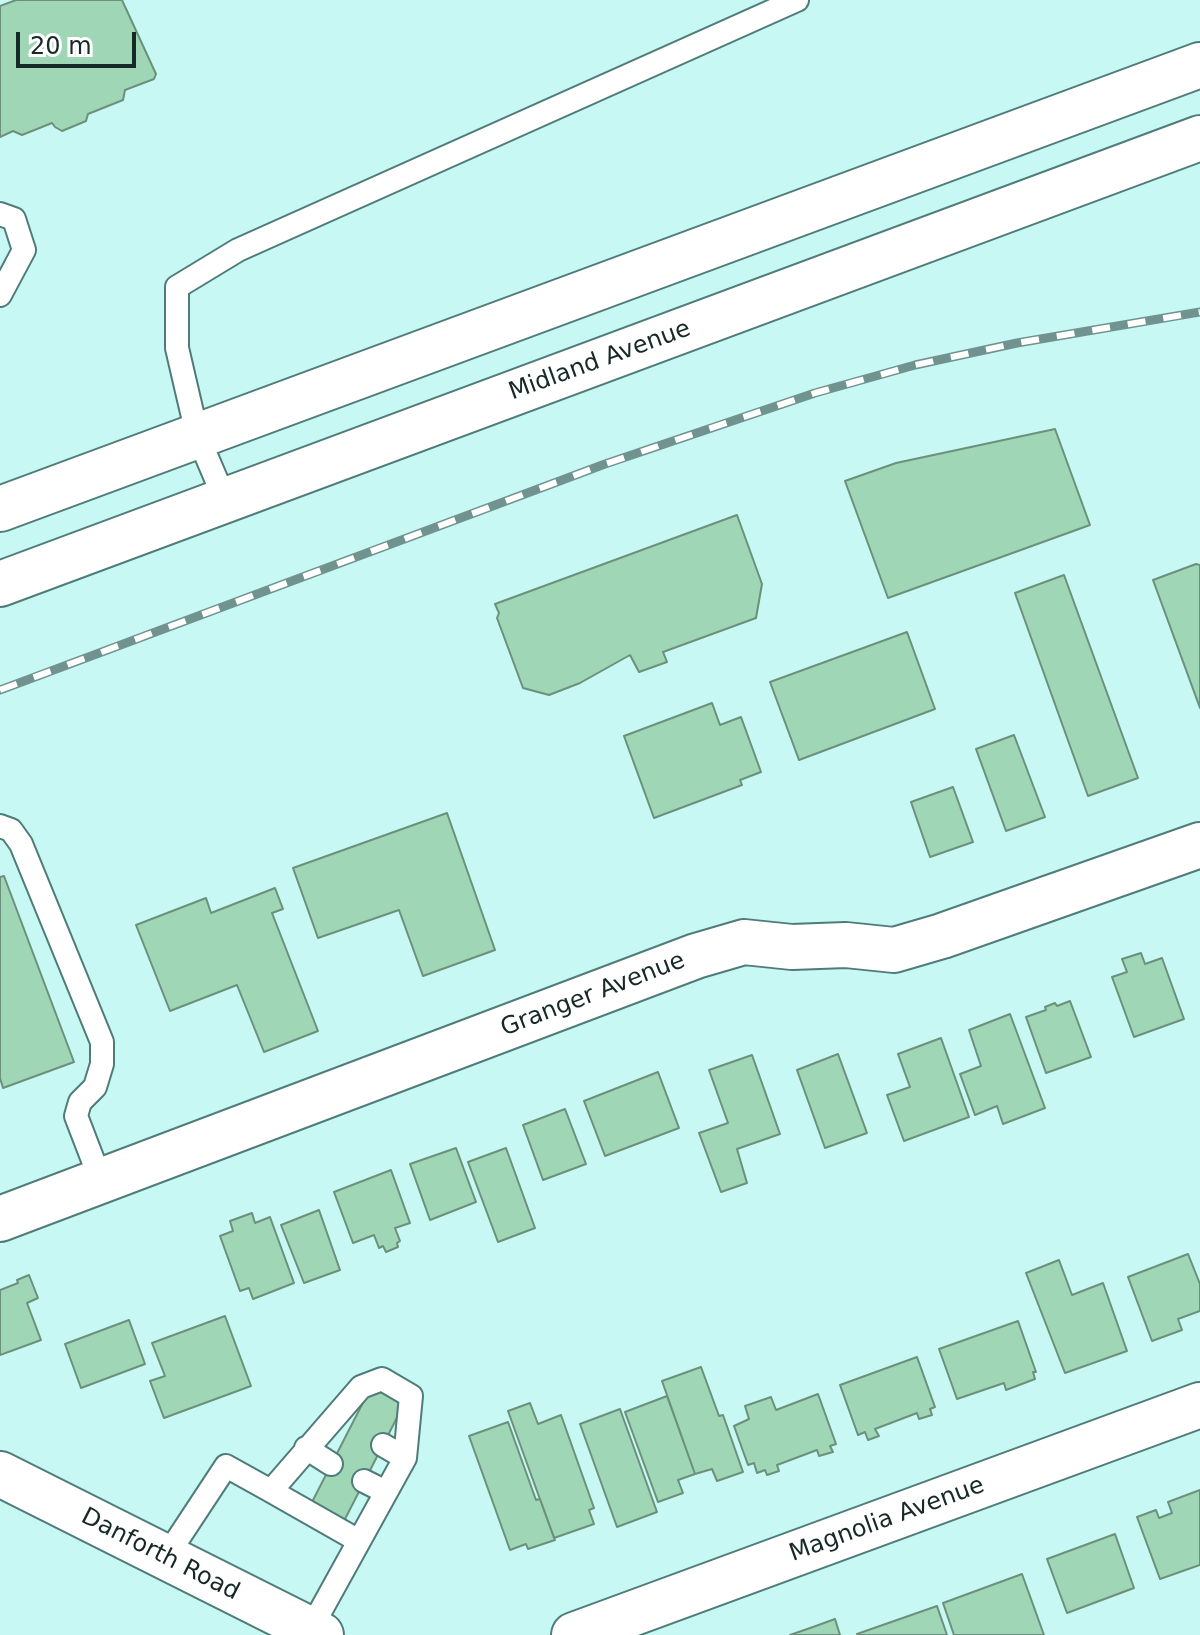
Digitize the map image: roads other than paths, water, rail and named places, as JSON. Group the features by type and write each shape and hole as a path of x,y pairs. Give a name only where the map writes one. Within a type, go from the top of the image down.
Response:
{"main road":[{"path":"0,509 1200,65"},
{"name":"Midland Avenue","path":"0,584 1200,138"},
{"name":"Granger Avenue","path":"0,1219 696,956 744,942 792,947 846,945 894,950 1200,845"},
{"name":"Magnolia Avenue","path":"574,1635 1200,1405"},
{"name":"Danforth Road","path":"0,1474 315,1632"}],"lane":[{"path":"225,500 197,434 177,348 177,287 238,250 797,0"},
{"path":"0,214 14,219 24,250 0,295"},
{"path":"0,826 11,830 21,844 102,1042 102,1064 95,1087 80,1102 76,1116 101,1181"},
{"path":"271,1491 306,1448 342,1421 361,1387 382,1379 411,1396 405,1458 359,1541 315,1632"},
{"path":"383,1445 405,1458"},
{"path":"306,1448 331,1464"},
{"path":"166,1557 226,1466 359,1541"},
{"path":"364,1481 386,1492"}],"railway":[{"path":"0,690 605,464 815,393 915,365 1017,343 1200,312"}]}
